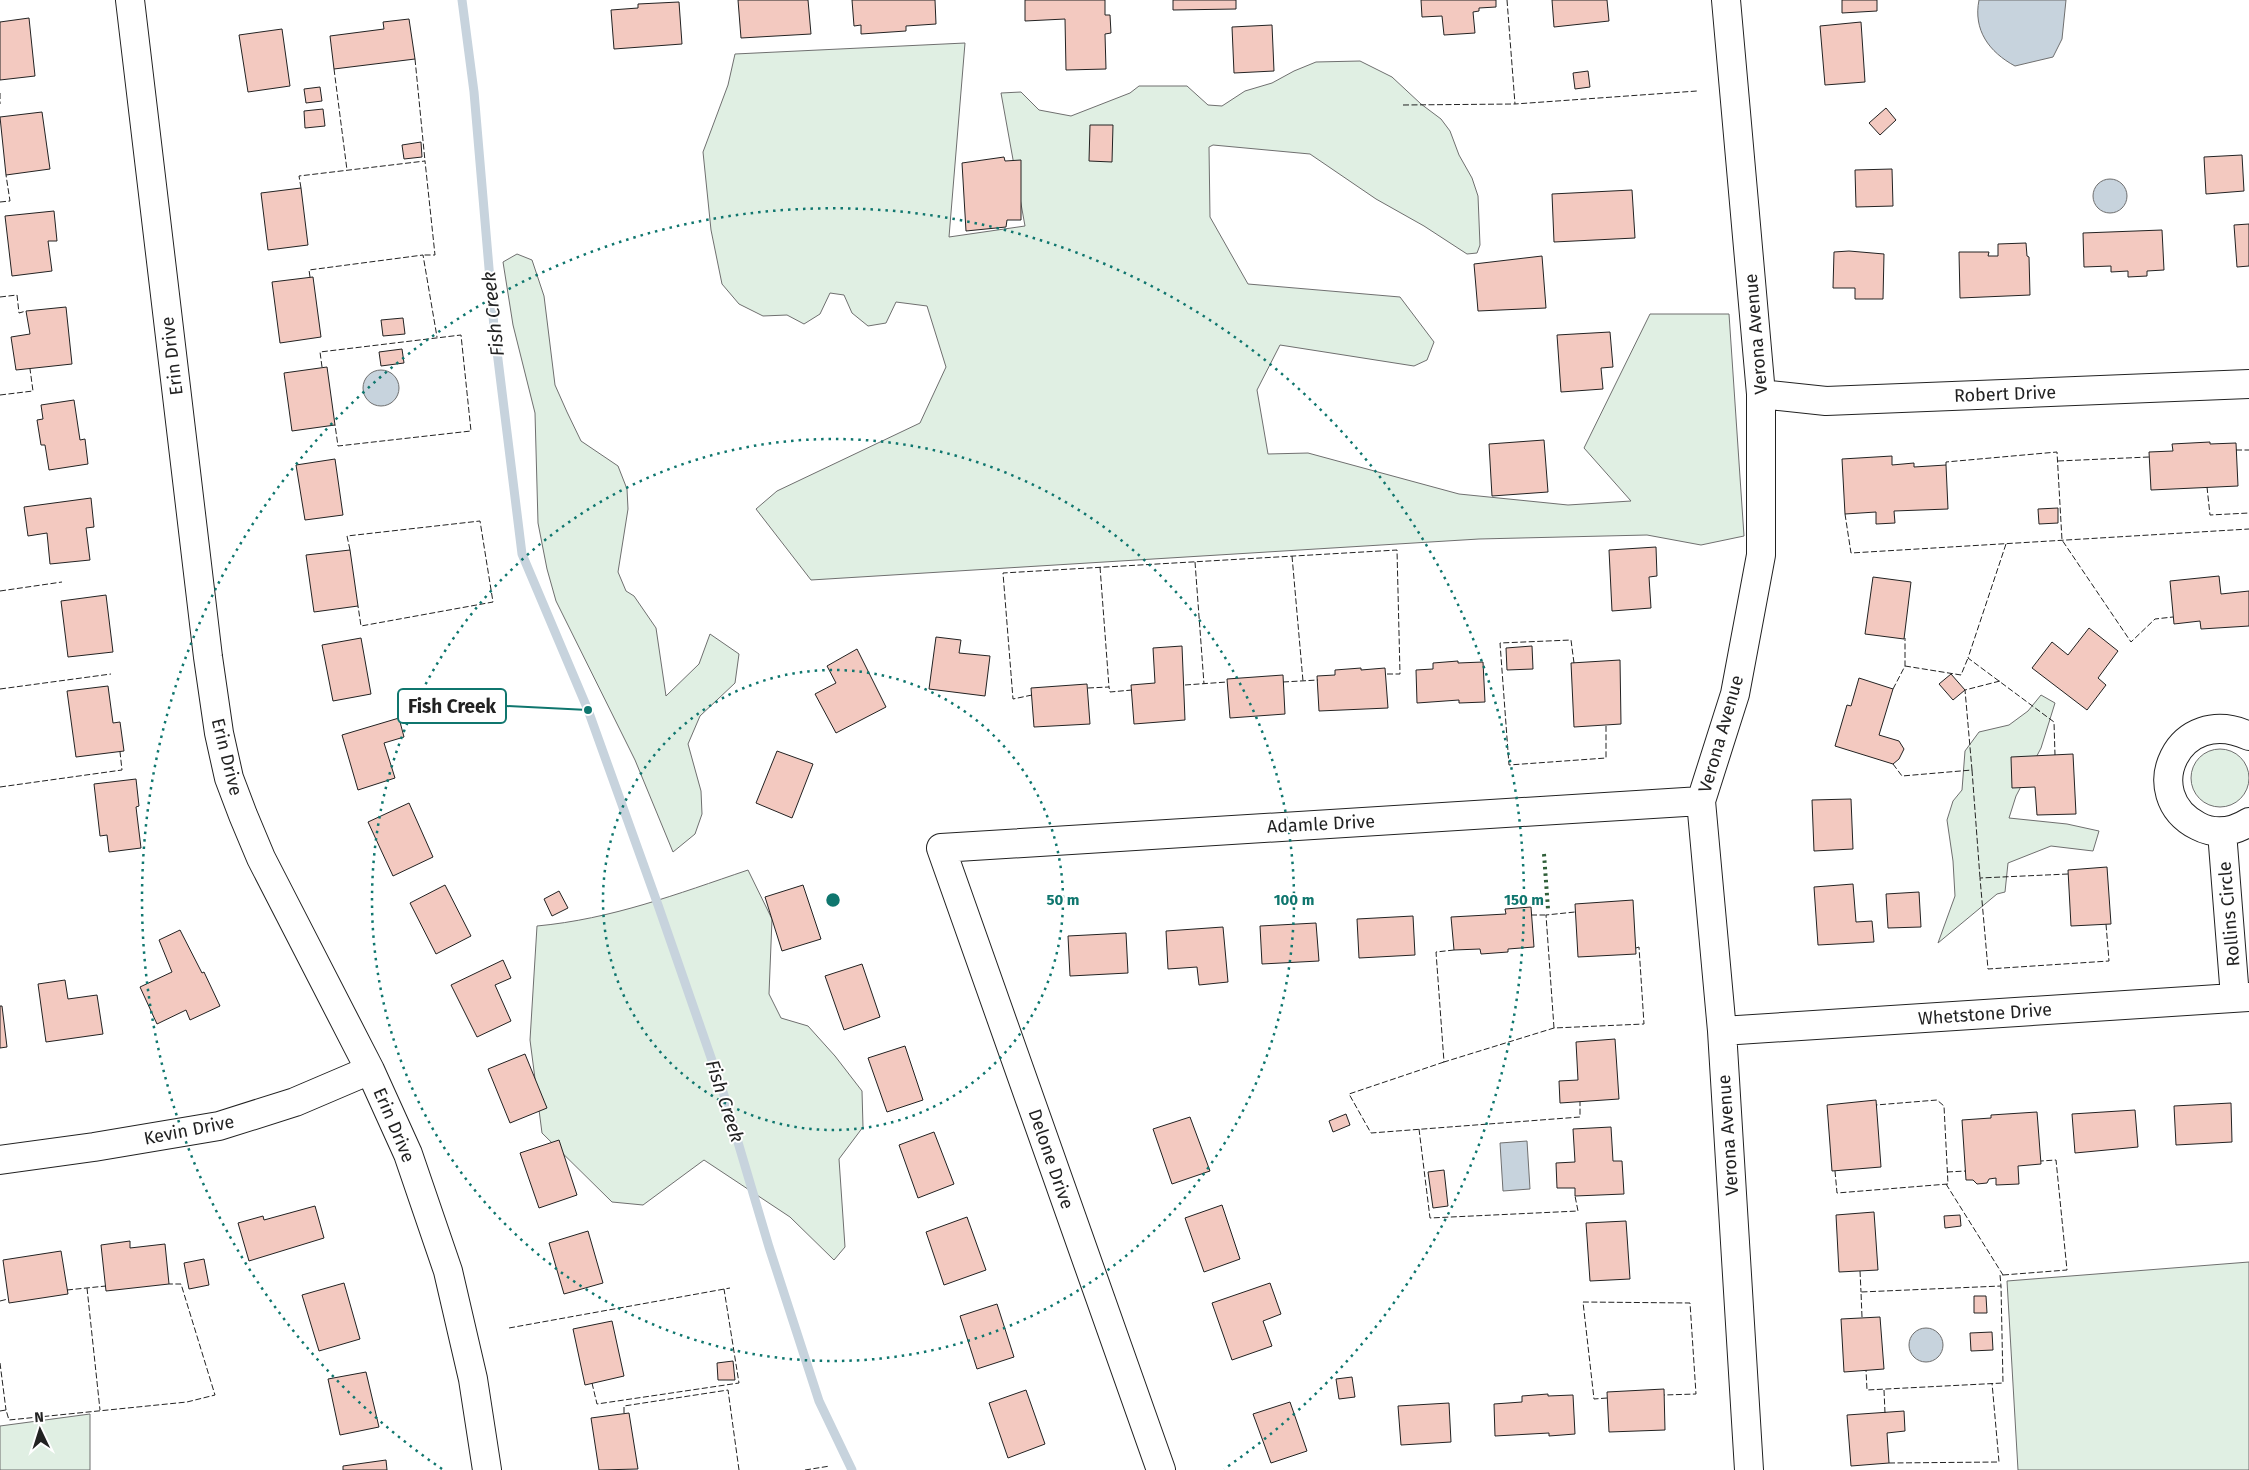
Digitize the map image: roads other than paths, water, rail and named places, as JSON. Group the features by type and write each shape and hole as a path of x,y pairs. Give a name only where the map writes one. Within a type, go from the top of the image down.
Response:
{"street":[{"name":"Erin Drive","path":"130,0 208,658 219,733 229,778 261,858 370,1070 408,1154 448,1271 473,1379 487,1470"},
{"name":"Verona Avenue","path":"1726,0 1761,394 1761,555 1735,694 1701,801 1722,1031 1748,1470"},
{"name":"Robert Drive","path":"1761,394 1826,401 2249,384"},
{"path":"2249,736 2234,730 2216,728 2199,732 2184,742 2174,756 2168,774 2169,791 2176,808 2188,821 2205,829 2222,832 2238,828 2249,822"},
{"name":"Adamle Drive","path":"941,848 1701,801"},
{"name":"Rollins Circle","path":"2222,832 2242,997"},
{"name":"Delone Drive","path":"941,848 1161,1470"},
{"name":"Whetstone Drive","path":"1722,1031 2242,997"},
{"name":"Kevin Drive","path":"0,1160 94,1147 219,1126 288,1104 370,1070"}],"waterway":[{"name":"Fish Creek","path":"462,0 474,92 494,327 522,554 588,710 724,1095 769,1247 819,1401 852,1470"}],"place":[{"name":"Fish Creek","path":"588,710"}]}
